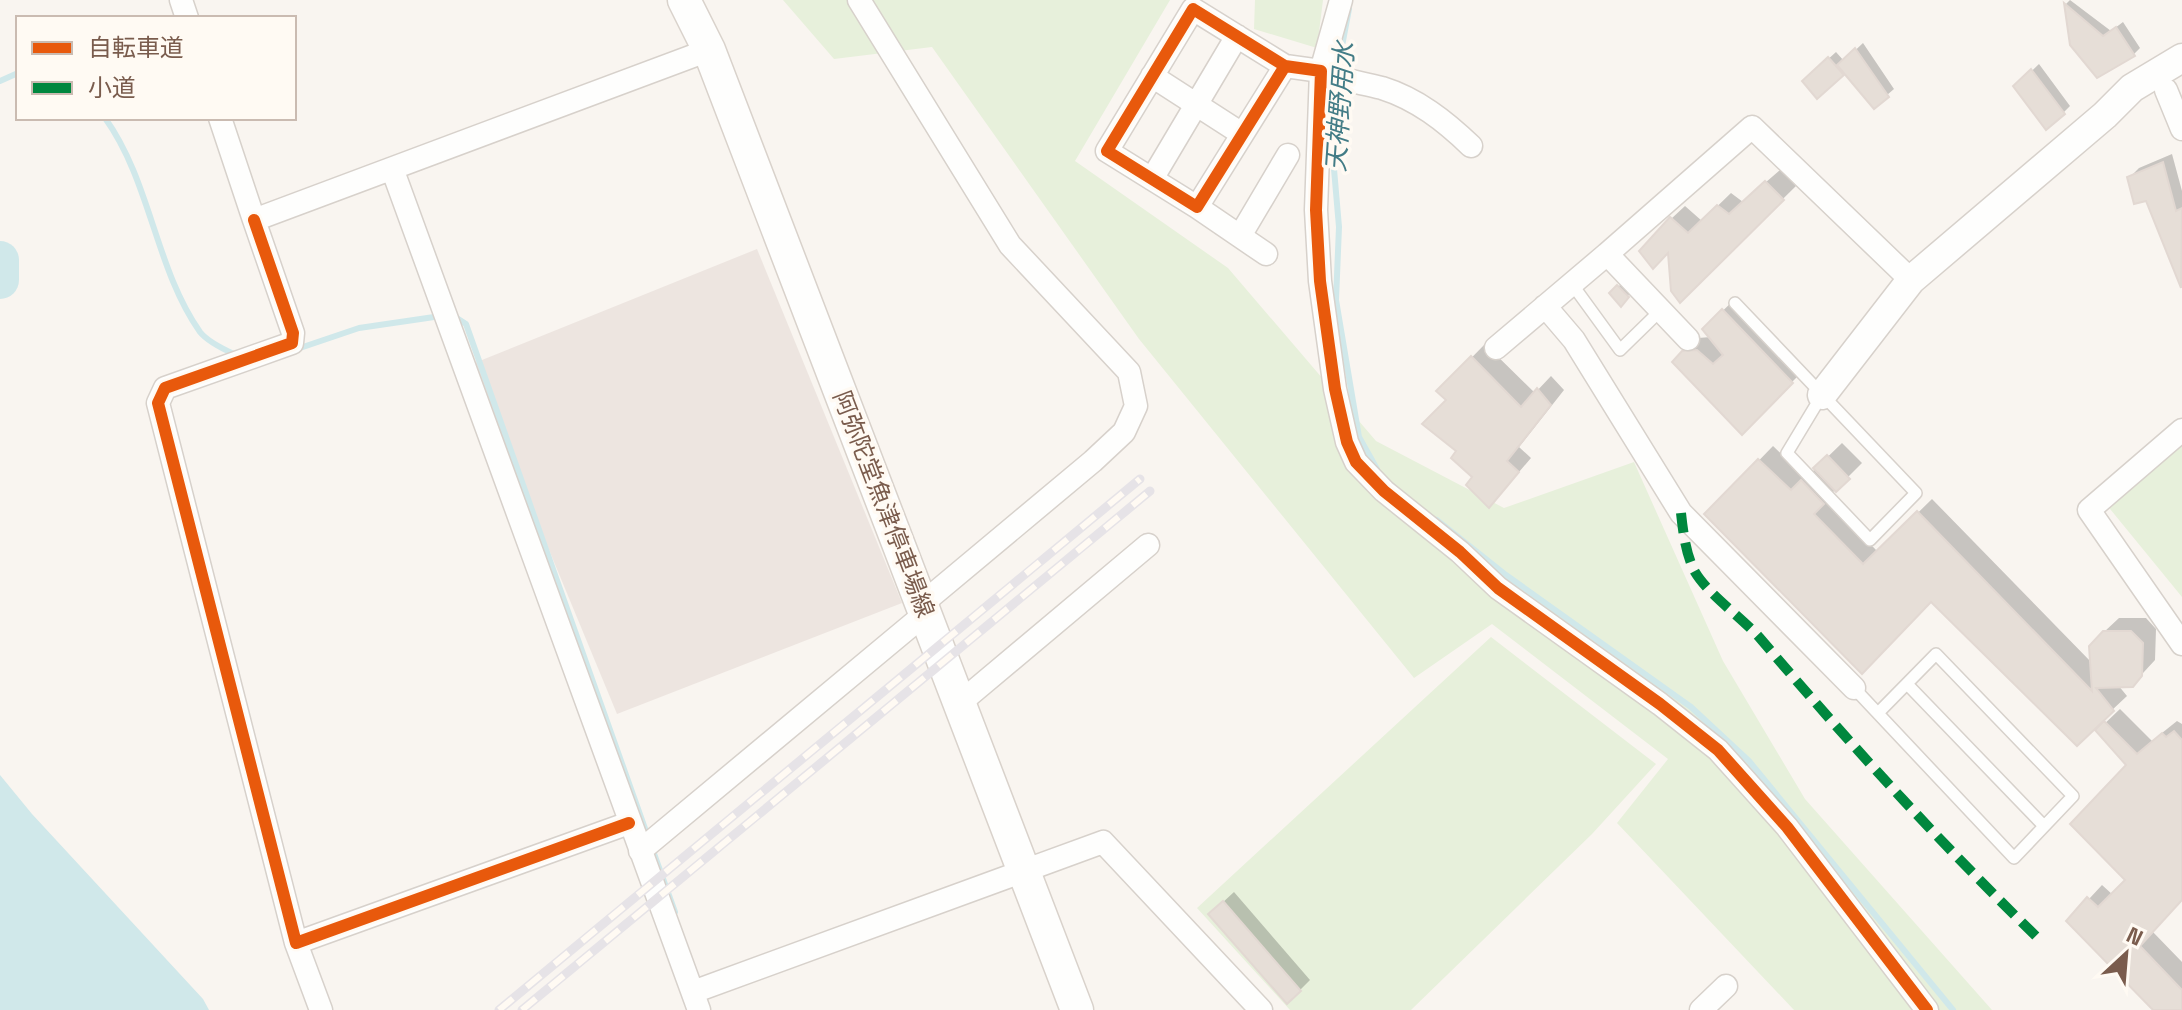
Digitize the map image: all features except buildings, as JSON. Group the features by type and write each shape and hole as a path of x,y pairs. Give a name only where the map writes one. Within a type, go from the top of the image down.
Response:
{"main road":[{"name":"阿弥陀堂魚津停車場線","path":"684,0 709,50 1077,1010"}],"street":[{"path":"640,851 1093,461 1124,432 1136,406 1129,372 1010,245 859,0"},
{"path":"1341,0 1321,71 1316,210 1320,281 1335,389 1347,442 1356,462 1384,491 1460,552 1498,588 1718,750 1787,827 1927,1010"},
{"path":"1266,254 1107,151 1193,9 1285,66 1321,71 1345,82 1382,88 1421,106 1447,122 1471,146"},
{"path":"1152,179 1237,36"},
{"path":"254,220 393,171 709,50"},
{"path":"1822,395 1911,280 2105,115 2132,88 2182,58"},
{"path":"1197,207 1285,66"},
{"path":"1152,76 1242,134"},
{"path":"2105,115 2144,103 2174,86 2182,129"},
{"path":"221,120 293,333 292,343 165,388 158,403 296,943 321,1010"},
{"path":"1496,348 1752,127 1911,280"},
{"path":"1240,236 1288,155"},
{"path":"393,171 696,1001 1024,869 1103,842 1261,1010"},
{"path":"1607,254 1688,339"},
{"path":"1545,306 1574,340 1681,513 1854,688"},
{"path":"2182,430 2089,510 2182,644"},
{"path":"961,702 1148,545"},
{"path":"296,943 629,823"},
{"path":"1701,1010 1726,986"}],"lane":[{"path":"1572,284 1620,350 1660,311"},
{"path":"1735,303 1916,493 1870,540 1787,453 1822,395"},
{"path":"1854,688 2014,858 2073,796 1936,654 1878,713"},
{"path":"1907,684 2044,826"}],"shaded area":[{"path":"757,249 902,603 617,714 472,364"}],"green space":[{"path":"783,0 1170,0 1075,161 1228,268 1376,441 1504,508 1634,462 1723,661 1805,799 1992,1010 1794,1010 1617,823 1668,759 1492,624 1414,678 1139,339 932,47 834,59"},
{"path":"1255,0 1323,0 1317,48 1254,29"},
{"path":"2182,442 2182,597 2106,504"},
{"path":"1491,637 1656,764 1592,834 1411,1010 1290,1010 1197,908"}],"water":[{"path":"0,775 32,814 203,999 209,1010 0,1010"}],"waterway":[{"name":"天神野用水","path":"1337,73 1349,9"},
{"path":"0,81 16,74"},
{"name":"天神野用水","path":"1336,84 1332,146 1339,227 1336,300 1359,437 1377,469"},
{"path":"106,120 133,169 162,253 185,307 203,335 236,355"},
{"path":"0,260 0,280"},
{"path":"452,315 466,324 648,837"},
{"path":"297,349 359,328 441,316"},
{"name":"天神野用水","path":"1437,520 1506,575 1691,707 1749,761 1953,1010"},
{"path":"652,848 675,912"}],"railway":[{"path":"499,1010 1140,479"},
{"path":"522,1010 1150,491"}],"marked path":[{"path":"1681,513 1689,558 1701,580 1759,637 1932,830 2041,941"}],"cycle path":[{"path":"1285,66 1197,207 1107,151 1193,9 1285,66 1321,71 1316,210 1320,281 1335,389 1347,442 1356,462 1384,491 1460,552 1498,588 1660,704 1718,750 1787,827 1927,1010"},
{"path":"254,220 293,333 292,343 165,388 158,403 296,943 629,823"}]}
